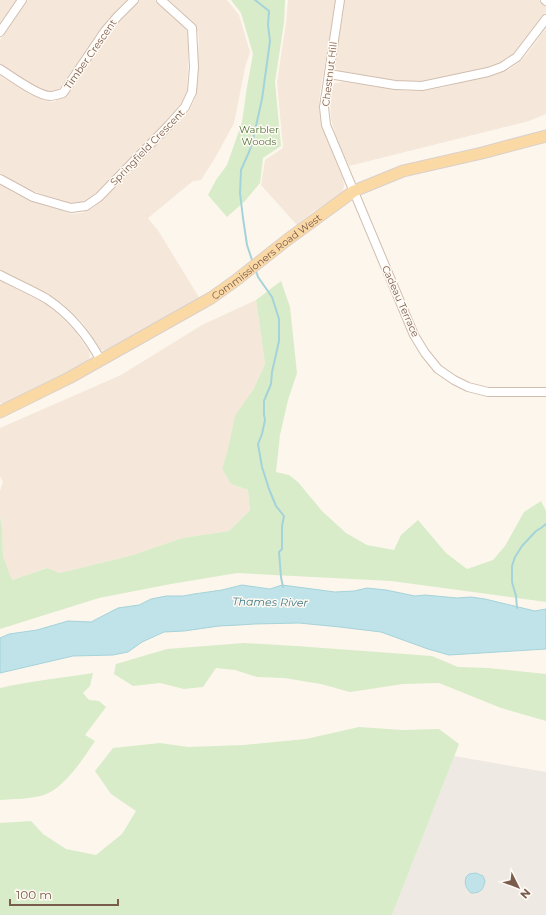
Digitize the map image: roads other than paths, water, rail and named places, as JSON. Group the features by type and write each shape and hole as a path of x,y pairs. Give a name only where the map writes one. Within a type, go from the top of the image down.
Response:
{"main road":[{"name":"Commissioners Road West","path":"0,412 70,378 211,298 354,191 403,171 482,153 546,136"}],"street":[{"path":"0,32 22,0"},
{"name":"Timber Crescent","path":"0,69 22,84 38,92 51,96 63,93 105,31 117,16 134,0"},
{"name":"Springfield Crescent","path":"0,180 33,197 71,208 86,206 99,197 177,116 185,107 192,92 194,66 192,28 161,0"},
{"name":"Chestnut Hill","path":"340,0 324,107 326,125 354,191"},
{"path":"329,74 395,85 422,86 488,72 502,67 517,57 546,19"},
{"name":"Cadeau Terrace","path":"354,191 414,335 425,353 438,369 454,380 468,387 488,392 546,392"},
{"path":"0,275 46,299 64,312 87,337 101,360"}],"water":[{"name":"Thames River","path":"242,585 270,589 282,585 335,592 354,591 367,588 415,596 425,595 457,598 471,597 535,611 546,609 546,649 449,655 381,632 299,623 254,624 164,632 142,642 128,652 113,655 73,656 0,673 0,638 9,634 37,630 68,621 91,622 118,608 139,605 151,599 222,590"},
{"path":"476,873 483,876 485,881 479,892 471,893 466,886 466,877 469,874"}],"waterway":[{"path":"253,263 247,245 243,218 240,193 241,170 252,144 262,99 270,41 268,25 269,11 255,0"},
{"path":"256,271 258,277 272,297 279,319 279,341 272,372 271,384 264,401 265,420 258,444 262,467 269,489 276,506 284,516 282,526 282,549 279,552 283,587"},
{"path":"517,608 516,596 512,582 512,566 515,557 522,546 536,531 546,524"}],"park label":[{"name":"Warbler Woods","path":"259,134"}]}
